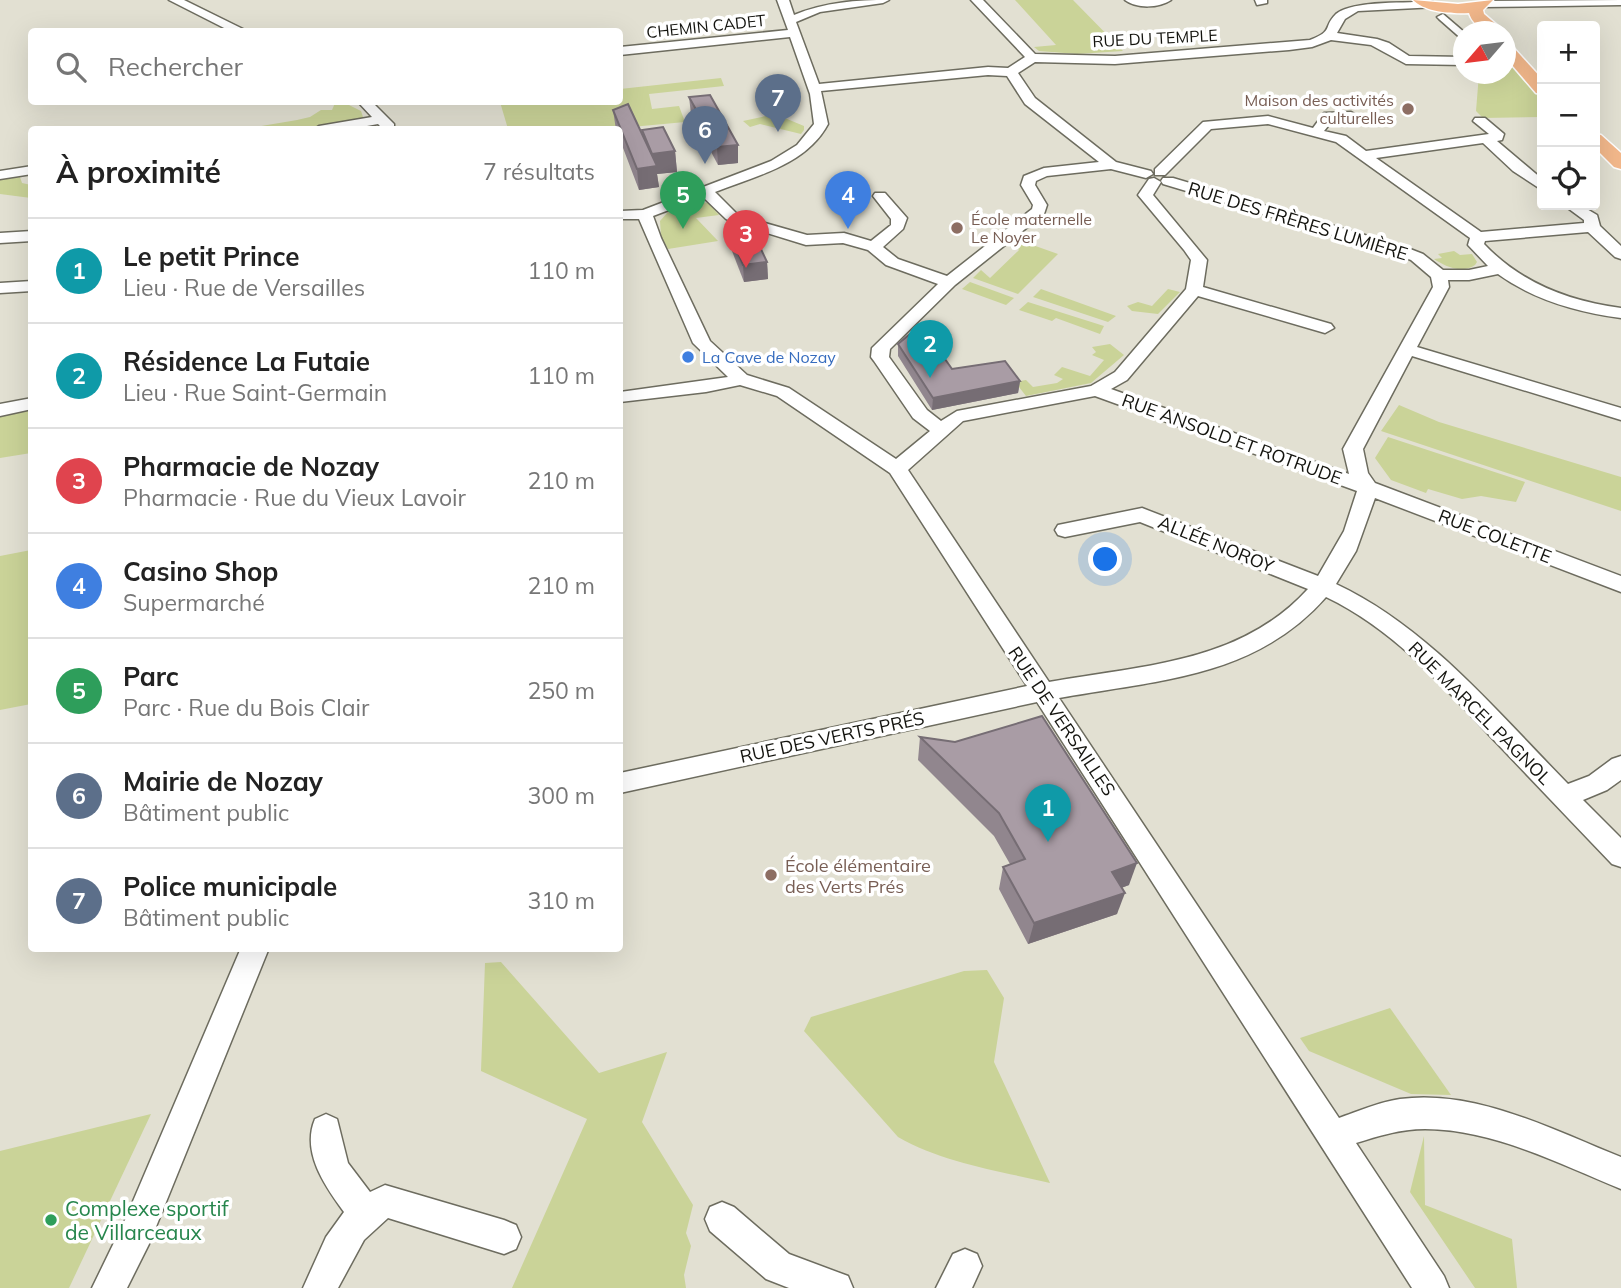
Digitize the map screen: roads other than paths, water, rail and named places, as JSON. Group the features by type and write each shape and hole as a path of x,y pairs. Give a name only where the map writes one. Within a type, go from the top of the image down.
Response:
{"main road":[{"path":"1435,7 1482,4"},
{"path":"1480,21 1476,16 1482,4"},
{"path":"1435,7 1466,21"},
{"path":"1516,50 1537,73"},
{"path":"1516,60 1538,84"},
{"path":"1600,143 1621,163"}],"street":[{"path":"174,0 234,28"},
{"path":"623,215 645,214 776,164 802,148 820,126 814,88 783,0"},
{"name":"CHEMIN CADET","path":"623,51 793,26 818,9 883,0"},
{"path":"814,88 988,71 1011,72 1032,58 977,0"},
{"path":"1117,3 1137,6 1135,1 1164,0"},
{"path":"1504,0 1519,3"},
{"path":"1482,4 1621,2"},
{"path":"1330,36 1336,30 1340,17 1350,10 1407,3 1435,7 1453,26"},
{"path":"1330,36 1373,42 1385,46 1406,60 1453,61"},
{"name":"RUE DU TEMPLE","path":"1032,58 1132,60 1289,46 1312,43 1330,36"},
{"name":"RUE DES FRÈRES LUMIÈRE","path":"1011,72 1030,102 1111,165 1399,250 1417,257 1439,275"},
{"path":"368,105 387,124"},
{"path":"1317,131 1329,116 1351,116"},
{"path":"897,469 939,429 957,417 1096,390 1121,376 1194,290 1199,271 1199,260 1145,195 1157,177 1202,128 1217,122 1268,120 1341,139 1478,237 1592,227"},
{"path":"1365,155 1497,137 1497,134 1480,121"},
{"path":"364,126 387,124"},
{"path":"1488,140 1537,182"},
{"path":"939,429 920,414 880,357 881,348 951,281 1039,211 1041,205 1028,185 1029,179 1035,175 1111,165"},
{"path":"0,175 28,171"},
{"path":"706,191 739,220 806,240 844,238 874,247 892,262 951,281"},
{"path":"874,247 898,226 899,218 880,196"},
{"path":"1579,210 1592,218 1592,227 1621,254"},
{"name":"RUE DE VERSAILLES","path":"645,214 653,238 702,343 741,379 783,392 897,469 1432,1288"},
{"path":"0,238 28,236"},
{"path":"1478,237 1476,245 1502,268 1537,291 1585,307 1621,313"},
{"path":"1045,692 1192,668 1233,653 1270,635 1302,612 1324,587 1363,514 1368,488 1358,473 1353,449 1441,287 1439,275 1469,275 1502,268"},
{"path":"0,288 28,286"},
{"path":"1194,290 1325,328"},
{"path":"1406,349 1621,414"},
{"path":"623,397 705,387 741,379"},
{"name":"RUE ANSOLD ET ROTRUDE","path":"1096,390 1368,488"},
{"path":"0,410 28,404"},
{"name":"RUE COLETTE","path":"1368,488 1621,584"},
{"name":"ALLÉE NOROY","path":"1065,530 1142,514 1324,587"},
{"name":"RUE MARCEL PAGNOL","path":"1324,587 1358,603 1407,639 1463,692 1621,856"},
{"name":"RUE DES VERTS PRÉS","path":"623,782 1045,692"},
{"path":"1563,797 1598,783 1621,766"},
{"path":"109,1288 137,1232 253,952"},
{"path":"1333,1135 1401,1115 1454,1117 1520,1134 1621,1173"},
{"path":"326,1130 333,1170 365,1212"},
{"path":"320,1288 349,1230 365,1212 386,1201 504,1237"},
{"path":"722,1219 778,1268 836,1288"}],"place":[{"name":"Maison des activités culturelles","path":"1408,109"},
{"name":"Police municipale","path":"778,132"},
{"name":"Mairie de Nozay","path":"705,164"},
{"name":"École maternelle Le Noyer","path":"957,228"},
{"name":"Parc","path":"683,229"},
{"name":"Casino Shop","path":"848,229"},
{"name":"Pharmacie de Nozay","path":"746,268"},
{"name":"La Cave de Nozay","path":"688,357"},
{"name":"Résidence La Futaie","path":"930,378"},
{"name":"Le petit Prince","path":"1048,842"},
{"name":"École élémentaire des Verts Prés","path":"771,875"},
{"name":"Complexe sportif de Villarceaux","path":"51,1220"}]}
